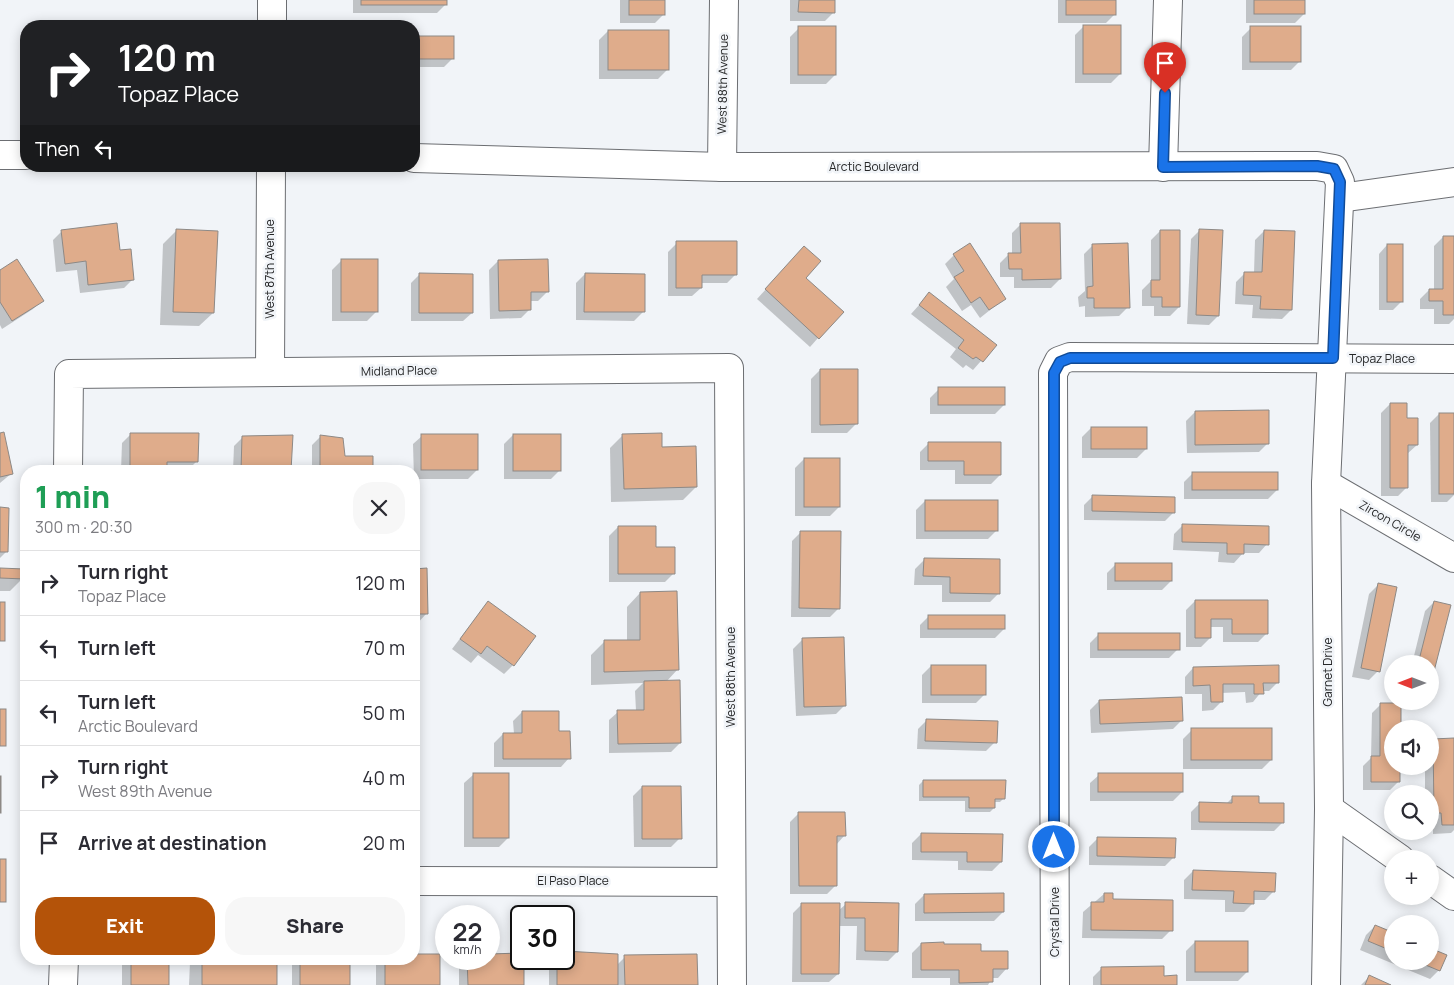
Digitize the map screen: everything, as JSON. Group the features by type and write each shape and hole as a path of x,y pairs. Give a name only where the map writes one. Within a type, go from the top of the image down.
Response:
{"street":[{"path":"272,0 272,20"},
{"name":"West 88th Avenue","path":"722,167 724,0"},
{"path":"1163,167 1168,0"},
{"path":"0,155 20,155"},
{"name":"Arctic Boulevard","path":"420,158 722,167 1317,166 1334,169"},
{"name":"Garnet Drive","path":"1326,985 1329,810 1326,484 1340,198 1340,182 1334,169"},
{"name":"West 87th Avenue","path":"270,372 271,172"},
{"path":"1340,198 1454,182"},
{"name":"Topaz Place","path":"1061,349 1333,358 1454,359"},
{"name":"Crystal Drive","path":"1055,985 1054,373 1060,362 1061,349"},
{"name":"West 88th Avenue","path":"729,368 732,985"},
{"name":"Midland Place","path":"68,465 69,374 729,368"},
{"name":"Zircon Circle","path":"1326,484 1454,558"},
{"path":"1329,810 1387,850"},
{"name":"El Paso Place","path":"420,881 732,882"},
{"path":"1439,885 1454,896"},
{"path":"64,965 64,985"}],"building":[{"path":"361,0 447,0 447,5 361,5"},
{"path":"629,0 665,0 665,15 629,15"},
{"path":"799,0 835,0 835,13 798,12"},
{"path":"1066,0 1116,0 1116,15 1066,15"},
{"path":"1254,0 1305,0 1305,14 1254,14"},
{"path":"1083,25 1121,25 1121,74 1083,74"},
{"path":"798,26 836,26 836,75 798,75"},
{"path":"1250,26 1301,26 1301,62 1250,62"},
{"path":"608,30 669,30 669,70 608,70"},
{"path":"420,36 454,36 454,59 420,59"},
{"path":"117,223 120,250 131,249 134,280 88,285 86,261 65,264 61,230"},
{"path":"1020,223 1060,223 1061,279 1022,280 1022,269 1009,269 1008,253 1021,253"},
{"path":"176,229 218,231 214,313 173,312"},
{"path":"1199,229 1223,230 1219,316 1196,315"},
{"path":"1160,230 1180,230 1180,307 1162,307 1162,297 1151,297 1151,280 1160,280"},
{"path":"1264,230 1295,231 1292,310 1260,309 1261,296 1243,295 1244,272 1262,272"},
{"path":"1443,236 1454,236 1454,315 1443,315 1443,301 1429,301 1429,289 1443,289"},
{"path":"676,241 737,241 737,275 702,275 702,288 676,288"},
{"path":"970,243 1006,299 989,310 980,297 971,303 954,277 964,271 953,254"},
{"path":"1128,243 1130,308 1094,308 1094,298 1087,298 1087,287 1093,286 1092,244"},
{"path":"1387,244 1403,244 1403,302 1387,302"},
{"path":"804,246 821,261 806,278 844,312 819,339 765,289"},
{"path":"17,259 44,301 12,321 0,302 0,270"},
{"path":"341,259 378,259 378,312 341,312"},
{"path":"548,259 549,292 531,292 531,310 499,311 498,260"},
{"path":"419,273 473,274 473,313 419,313"},
{"path":"585,273 645,274 645,312 584,312"},
{"path":"929,292 997,345 983,362 976,357 973,359 958,348 964,340 919,305"},
{"path":"820,369 858,369 858,424 820,425"},
{"path":"938,387 1005,387 1005,405 938,405"},
{"path":"1390,403 1407,403 1407,418 1418,418 1418,445 1408,445 1408,488 1390,488"},
{"path":"1269,410 1269,444 1195,445 1195,411"},
{"path":"1439,413 1454,413 1454,494 1439,494"},
{"path":"1091,427 1147,427 1147,449 1091,449"},
{"path":"4,432 13,474 0,477 0,433"},
{"path":"130,433 199,433 198,462 167,462 167,465 130,465"},
{"path":"662,433 662,447 696,446 697,487 624,489 622,434"},
{"path":"421,434 478,434 478,470 421,470"},
{"path":"513,434 561,434 561,471 513,471"},
{"path":"293,435 291,465 241,465 242,436"},
{"path":"320,435 343,438 345,456 373,456 373,465 320,465"},
{"path":"928,442 1001,442 1001,475 964,475 964,461 928,461"},
{"path":"804,458 840,458 840,507 804,507"},
{"path":"1192,472 1278,472 1278,490 1192,490"},
{"path":"1092,495 1175,497 1175,513 1092,511"},
{"path":"925,500 998,500 998,531 925,531"},
{"path":"0,507 9,508 8,552 0,552"},
{"path":"1182,524 1269,526 1269,545 1244,544 1244,554 1227,554 1227,543 1182,542"},
{"path":"618,526 656,526 656,547 675,547 675,574 618,574"},
{"path":"800,531 841,531 840,609 799,608"},
{"path":"924,558 1000,559 1000,594 950,593 950,577 923,576"},
{"path":"1115,563 1172,563 1172,581 1115,581"},
{"path":"0,568 20,569 20,579 0,578"},
{"path":"427,568 428,614 420,614 420,569"},
{"path":"1378,583 1397,587 1380,672 1361,668"},
{"path":"677,591 679,670 604,672 604,640 640,640 640,592"},
{"path":"1195,600 1268,600 1268,634 1232,634 1232,619 1211,619 1211,638 1195,638"},
{"path":"488,601 536,636 514,666 487,646 481,654 460,639"},
{"path":"1434,601 1451,605 1438,655 1420,655"},
{"path":"0,602 5,602 5,641 0,641"},
{"path":"928,615 1005,615 1005,629 928,629"},
{"path":"1098,633 1180,633 1180,650 1098,650"},
{"path":"844,637 846,706 804,707 802,638"},
{"path":"931,665 986,665 986,695 931,695"},
{"path":"1279,665 1279,683 1263,683 1264,694 1254,694 1254,684 1223,684 1223,702 1211,702 1210,685 1193,686 1193,667"},
{"path":"680,680 681,743 618,744 617,710 644,710 644,681"},
{"path":"1182,697 1183,721 1100,724 1099,700"},
{"path":"1380,703 1384,703 1384,710 1401,710 1401,720 1384,720 1384,775 1400,775 1400,782 1371,782 1371,756 1380,756"},
{"path":"0,709 6,709 6,746 0,746"},
{"path":"522,711 559,711 559,731 570,731 571,759 503,759 503,733 522,733"},
{"path":"926,719 998,721 997,743 925,741"},
{"path":"1191,728 1272,728 1272,760 1191,760"},
{"path":"1454,738 1454,825 1442,825 1441,813 1439,813 1439,785 1434,785 1433,775 1439,775 1439,739"},
{"path":"473,773 509,773 509,838 473,838"},
{"path":"1098,773 1183,773 1183,792 1098,792"},
{"path":"1,776 1,813 0,813"},
{"path":"923,780 1006,780 1005,799 995,799 995,808 969,808 969,797 923,797"},
{"path":"642,786 681,786 682,839 642,839"},
{"path":"1232,796 1259,796 1259,803 1284,803 1284,823 1199,822 1199,802 1232,803"},
{"path":"798,812 845,812 846,836 837,836 837,886 799,886"},
{"path":"921,833 1003,834 1002,862 967,862 967,852 921,852"},
{"path":"1097,837 1176,838 1175,858 1097,856"},
{"path":"0,859 6,859 6,902 0,902"},
{"path":"1193,870 1276,873 1275,892 1254,891 1254,904 1233,903 1234,891 1192,890"},
{"path":"1004,893 1004,912 924,913 924,894"},
{"path":"1104,893 1113,893 1113,899 1173,900 1173,931 1091,930 1091,902 1104,902"},
{"path":"845,902 899,903 898,952 865,951 865,918 845,918"},
{"path":"801,903 840,903 839,974 801,974"},
{"path":"1375,925 1384,929 1384,948 1368,941"},
{"path":"1195,941 1248,941 1248,972 1195,972"},
{"path":"944,942 944,944 981,944 981,951 1008,951 1008,969 993,969 993,982 959,983 959,970 921,970 921,943"},
{"path":"575,952 618,954 618,985 557,985 557,970 575,970"},
{"path":"1439,952 1447,955 1440,971 1438,970"},
{"path":"510,953 510,970 524,970 524,985 468,985 467,970 500,970 500,954"},
{"path":"420,954 435,954 435,970 440,970 440,985 385,985 385,965 420,965"},
{"path":"697,954 698,985 625,985 624,955"},
{"path":"131,965 169,965 169,985 131,985"},
{"path":"202,965 277,965 277,985 202,985"},
{"path":"300,965 350,965 350,985 300,985"},
{"path":"1164,966 1164,976 1177,975 1177,985 1101,985 1101,967"},
{"path":"1369,975 1391,985 1365,985"}],"route":[{"path":"1054,847 1054,373 1060,362 1070,358 1333,358 1340,182 1334,169 1317,166 1163,167 1165,93"}]}
